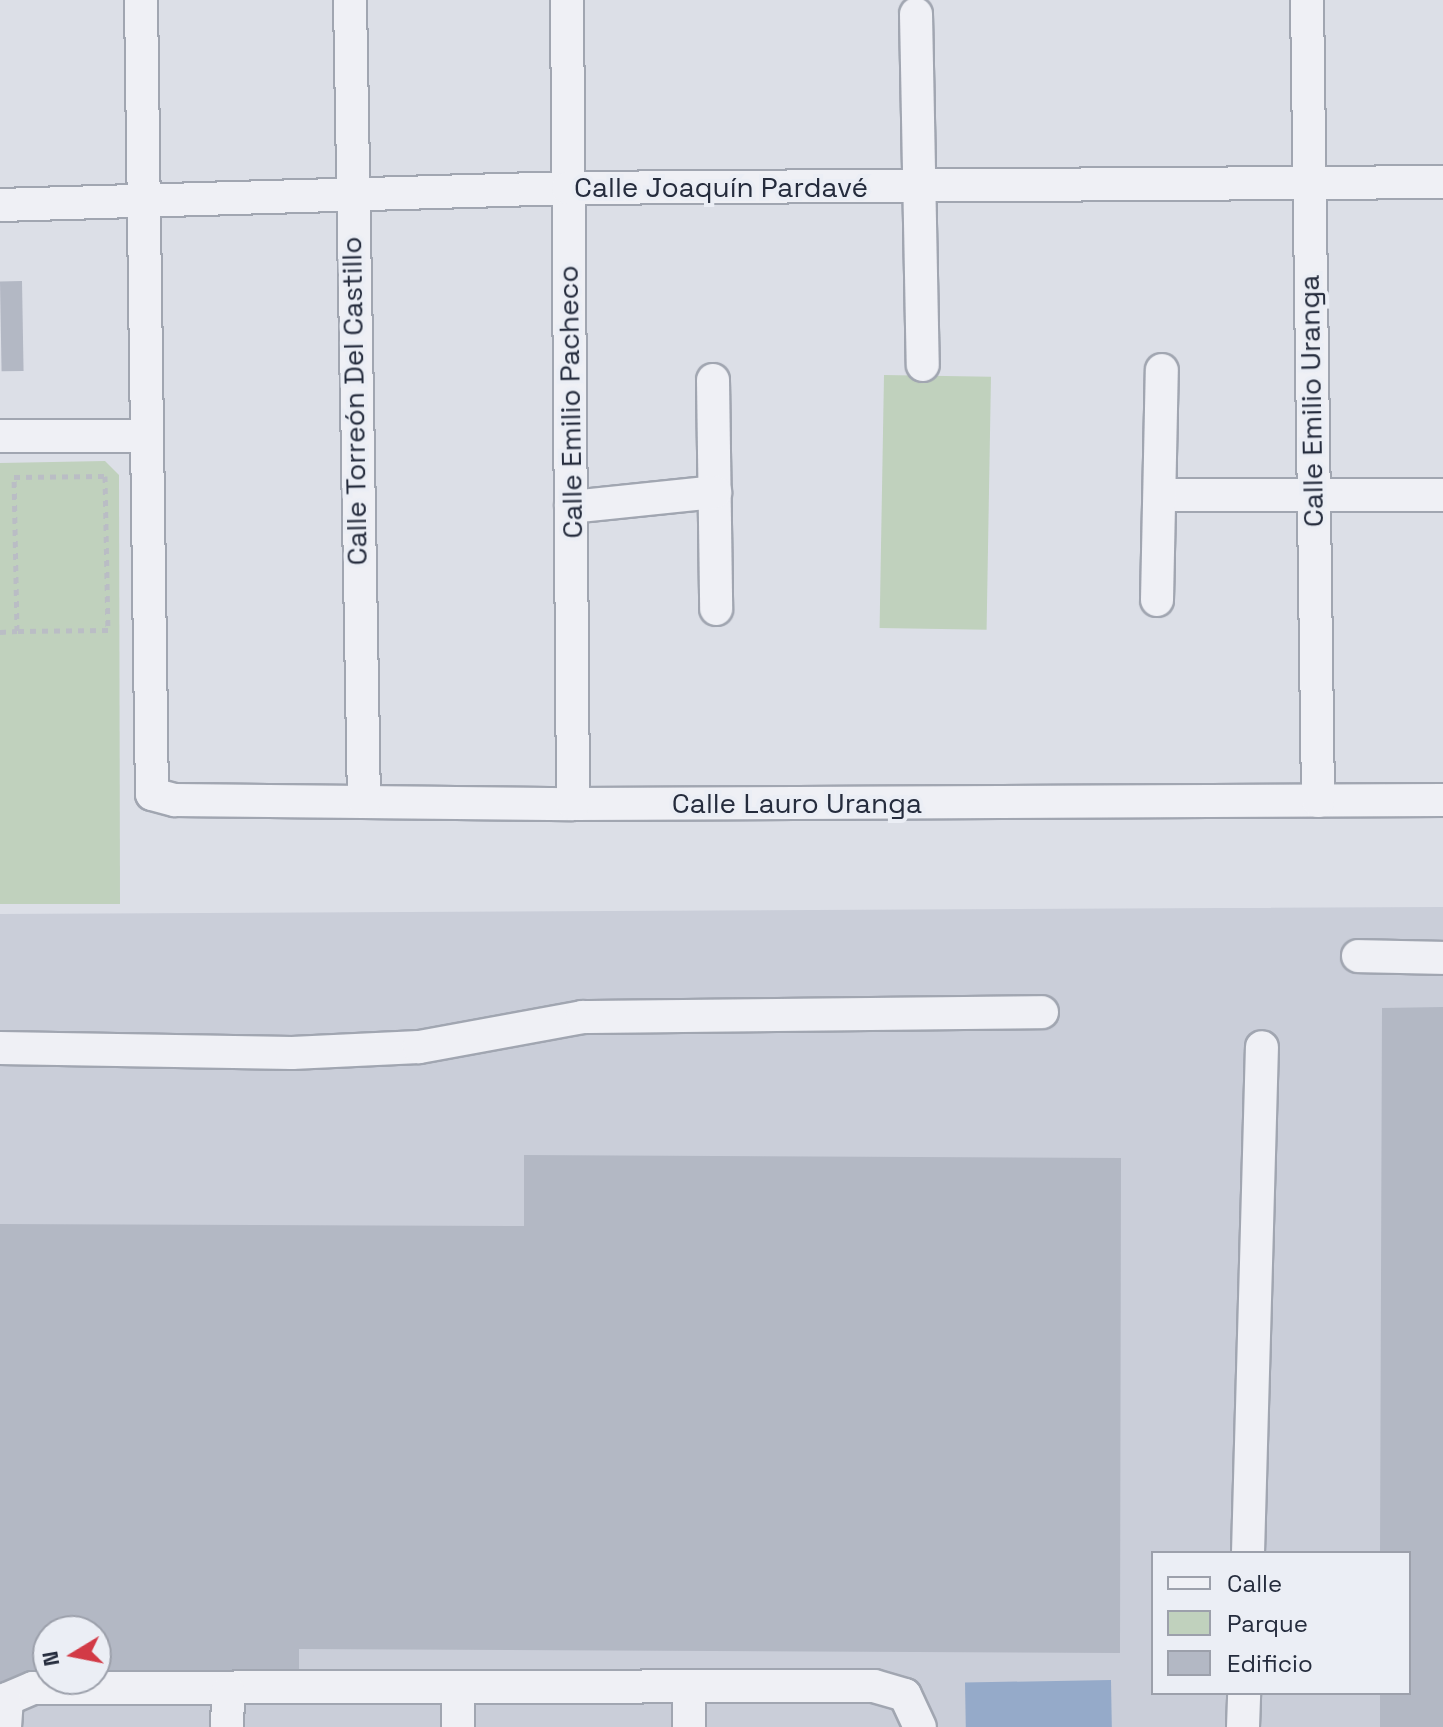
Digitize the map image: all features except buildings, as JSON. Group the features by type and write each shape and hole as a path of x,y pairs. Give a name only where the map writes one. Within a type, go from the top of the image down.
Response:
{"street":[{"path":"0,436 144,436 141,0"},
{"name":"Calle Torreón Del Castillo","path":"350,0 349,194 364,802"},
{"name":"Calle Emilio Pacheco","path":"567,0 573,804"},
{"name":"Calle Emilio Uranga","path":"1307,0 1305,183 1318,801"},
{"path":"916,14 923,365"},
{"name":"Calle Joaquín Pardavé","path":"0,205 142,204 568,188 1443,182"},
{"path":"1157,600 1163,495 1162,370"},
{"path":"713,380 716,609"},
{"name":"Calle Lauro Uranga","path":"144,436 152,794 364,802 573,804 1443,800"},
{"path":"571,507 715,492"},
{"path":"1163,495 1314,500 1443,495"},
{"path":"1358,956 1443,958"},
{"path":"0,1048 292,1053 419,1047 582,1017 1042,1012"},
{"path":"1248,1551 1262,1047"},
{"path":"5,1727 7,1699 21,1689 893,1688 914,1707 920,1727"},
{"path":"458,1690 458,1727"},
{"path":"689,1690 689,1727"},
{"path":"227,1727 228,1691"},
{"path":"1243,1727 1244,1695"}],"path":[{"path":"0,632 108,630 105,476 14,477 17,631"}],"shaded area":[{"path":"1443,907 1443,1727 0,1727 0,914"}],"green space":[{"path":"884,375 991,377 987,630 880,628"},
{"path":"105,461 119,475 120,904 0,904 0,463"}],"water":[{"path":"1111,1680 1112,1727 966,1727 965,1683"}]}
